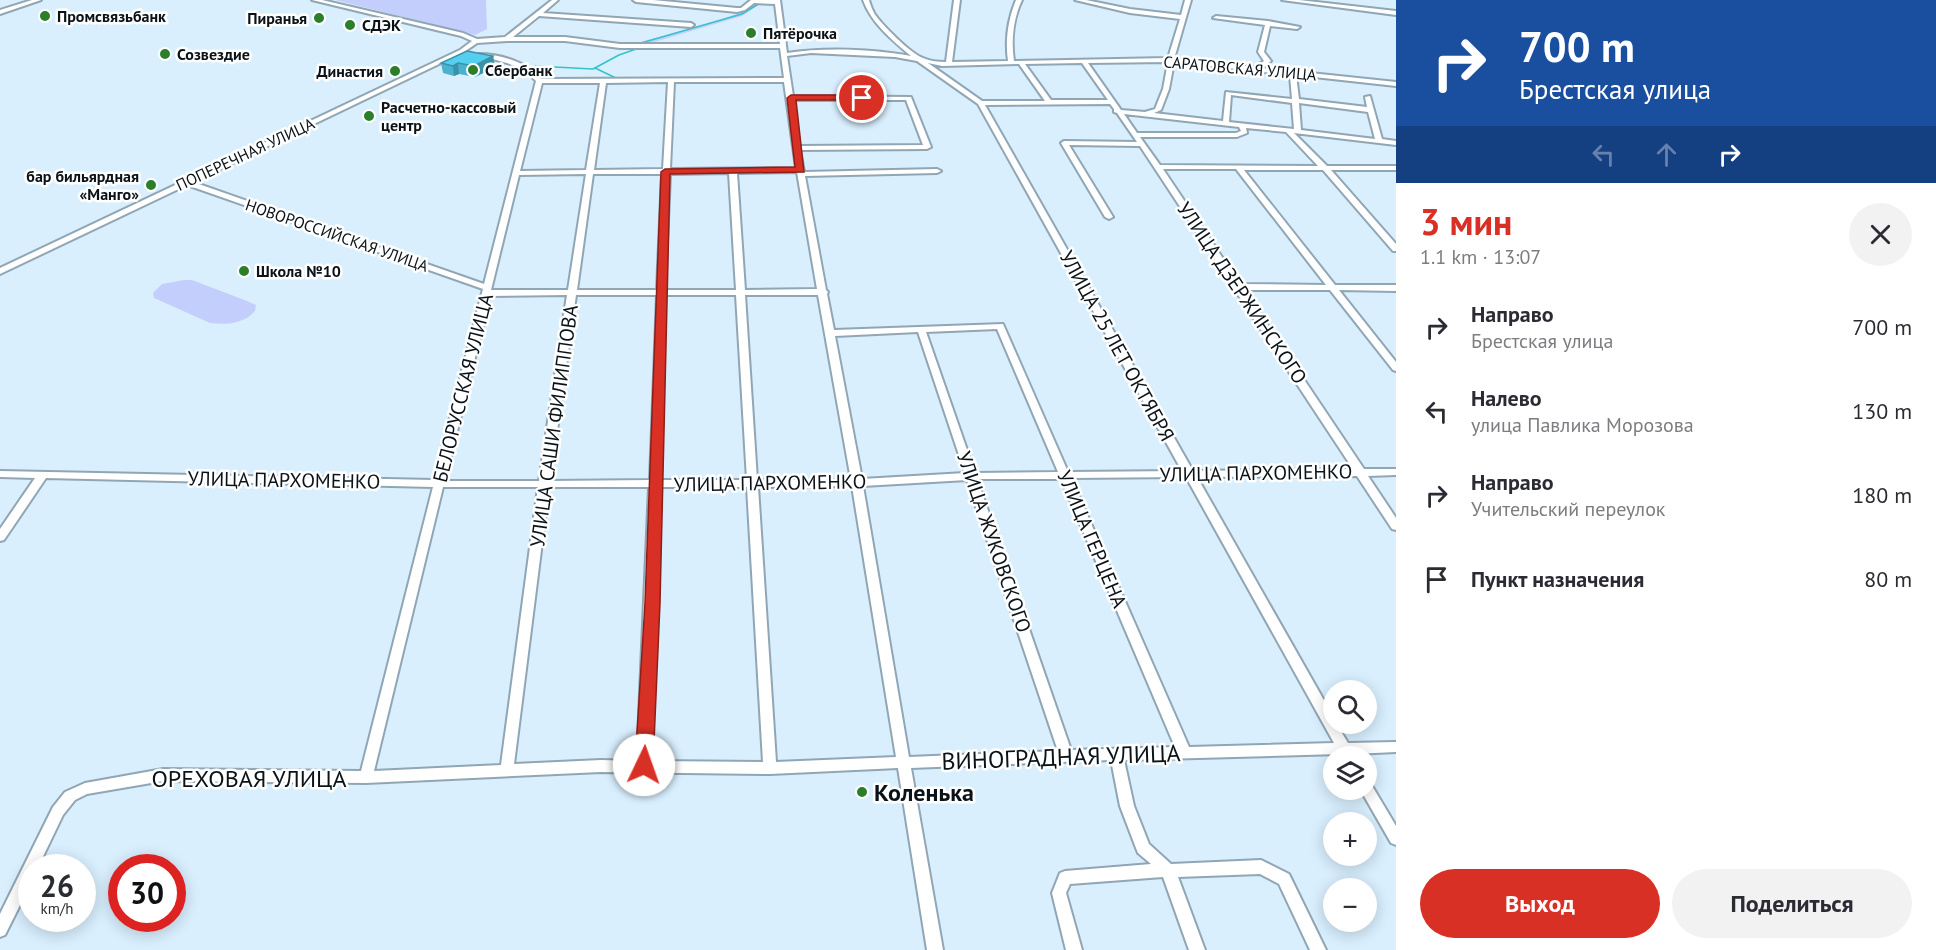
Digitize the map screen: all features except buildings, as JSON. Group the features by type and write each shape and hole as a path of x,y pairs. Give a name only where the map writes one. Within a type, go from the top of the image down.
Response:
{"street":[{"path":"0,12 38,0"},
{"path":"315,0 463,35 476,41 564,39 620,46 783,45 811,51"},
{"path":"507,39 555,0"},
{"path":"636,0 737,10 743,9 753,1 777,2 796,148 824,292 935,950"},
{"name":"УЛИЦА 25 ЛЕТ ОКТЯБРЯ","path":"866,0 882,26 916,59 981,103 1343,746"},
{"path":"949,64 957,0"},
{"path":"1012,64 1010,30 1013,13 1020,0"},
{"path":"1078,0 1130,11 1181,17"},
{"path":"1148,114 1160,107 1166,89 1170,60 1178,39 1181,17 1188,0"},
{"path":"1287,0 1396,13"},
{"path":"539,14 691,25"},
{"path":"1216,18 1297,27"},
{"path":"1257,69 1268,61 1261,51 1268,23"},
{"name":"ПОПЕРЕЧНАЯ УЛИЦА","path":"0,271 462,51 476,41"},
{"path":"462,51 521,66 530,70 539,81 788,80"},
{"path":"785,55 811,51"},
{"name":"САРАТОВСКАЯ УЛИЦА","path":"811,51 895,54 949,64 1170,60 1396,84"},
{"name":"УЛИЦА ДЗЕРЖИНСКОГО","path":"1084,62 1239,287 1396,526"},
{"path":"1022,63 1049,102"},
{"path":"1293,73 1298,131"},
{"name":"БЕЛОРУССКАЯ УЛИЦА","path":"366,777 539,81"},
{"name":"УЛИЦА САШИ ФИЛИППОВА","path":"507,769 544,484 603,82"},
{"path":"644,765 653,603 665,172 671,82"},
{"path":"1226,122 1228,93 1372,110"},
{"path":"1368,96 1379,141"},
{"path":"791,98 909,98 927,147 796,148"},
{"path":"981,103 1110,102"},
{"path":"1116,111 1396,143"},
{"path":"1134,135 1237,135 1245,132 1240,124"},
{"path":"1287,130 1325,168 1396,249"},
{"path":"1108,217 1064,143 1140,144"},
{"path":"1158,167 1396,168"},
{"path":"1239,168 1396,368"},
{"path":"733,171 770,768"},
{"path":"516,173 937,171"},
{"name":"НОВОРОССИЙСКАЯ УЛИЦА","path":"186,182 487,291"},
{"path":"1239,287 1396,288"},
{"path":"487,291 824,292"},
{"name":"УЛИЦА ГЕРЦЕНА","path":"921,329 1000,326 1184,752"},
{"path":"831,333 921,329"},
{"name":"УЛИЦА ЖУКОВСКОГО","path":"921,329 1066,756"},
{"name":"УЛИЦА ПАРХОМЕНКО","path":"0,474 440,484 752,484 857,483 971,476 1396,472"},
{"path":"0,537 43,475"},
{"name":"ВИНОГРАДНАЯ УЛИЦА","path":"1377,749 1396,747"},
{"name":"ВИНОГРАДНАЯ УЛИЦА","path":"366,777 507,769 644,765 770,768 1184,752 1323,752"},
{"path":"1116,754 1127,806 1143,848 1168,870 1197,950"},
{"name":"ОРЕХОВАЯ УЛИЦА","path":"0,930 58,811 70,796 85,789 163,775 366,777"},
{"path":"1373,800 1396,839"},
{"path":"1074,950 1059,893 1065,878 1168,870 1261,867 1284,879 1318,950"}],"shaded area":[{"path":"335,0 486,0 487,29 475,35"},
{"path":"756,3 760,4 742,16 644,45 637,43 710,23 736,14"},
{"path":"192,280 247,301 256,305 255,311 246,319 234,323 210,323 154,298 153,293 162,284"}],"waterway":[{"path":"641,45 641,43 742,14 760,3"},
{"path":"609,43 627,44"},
{"path":"535,66 593,69 619,55 639,48"},
{"path":"595,68 618,79"}],"place":[{"name":"Промсвязьбанк","path":"45,16"},
{"name":"Пиранья","path":"319,18"},
{"name":"СДЭК","path":"350,25"},
{"name":"Пятёрочка","path":"751,33"},
{"name":"Созвездие","path":"165,54"},
{"name":"Сбербанк","path":"473,70"},
{"name":"Династия","path":"395,71"},
{"name":"Расчетно-кассовый центр","path":"369,116"},
{"name":"бар бильярдная «Манго»","path":"151,185"},
{"name":"Школа №10","path":"244,271"},
{"name":"Коленька","path":"862,792"}],"route":[{"path":"644,765 653,603 665,172 800,170 791,98 862,98"}]}
